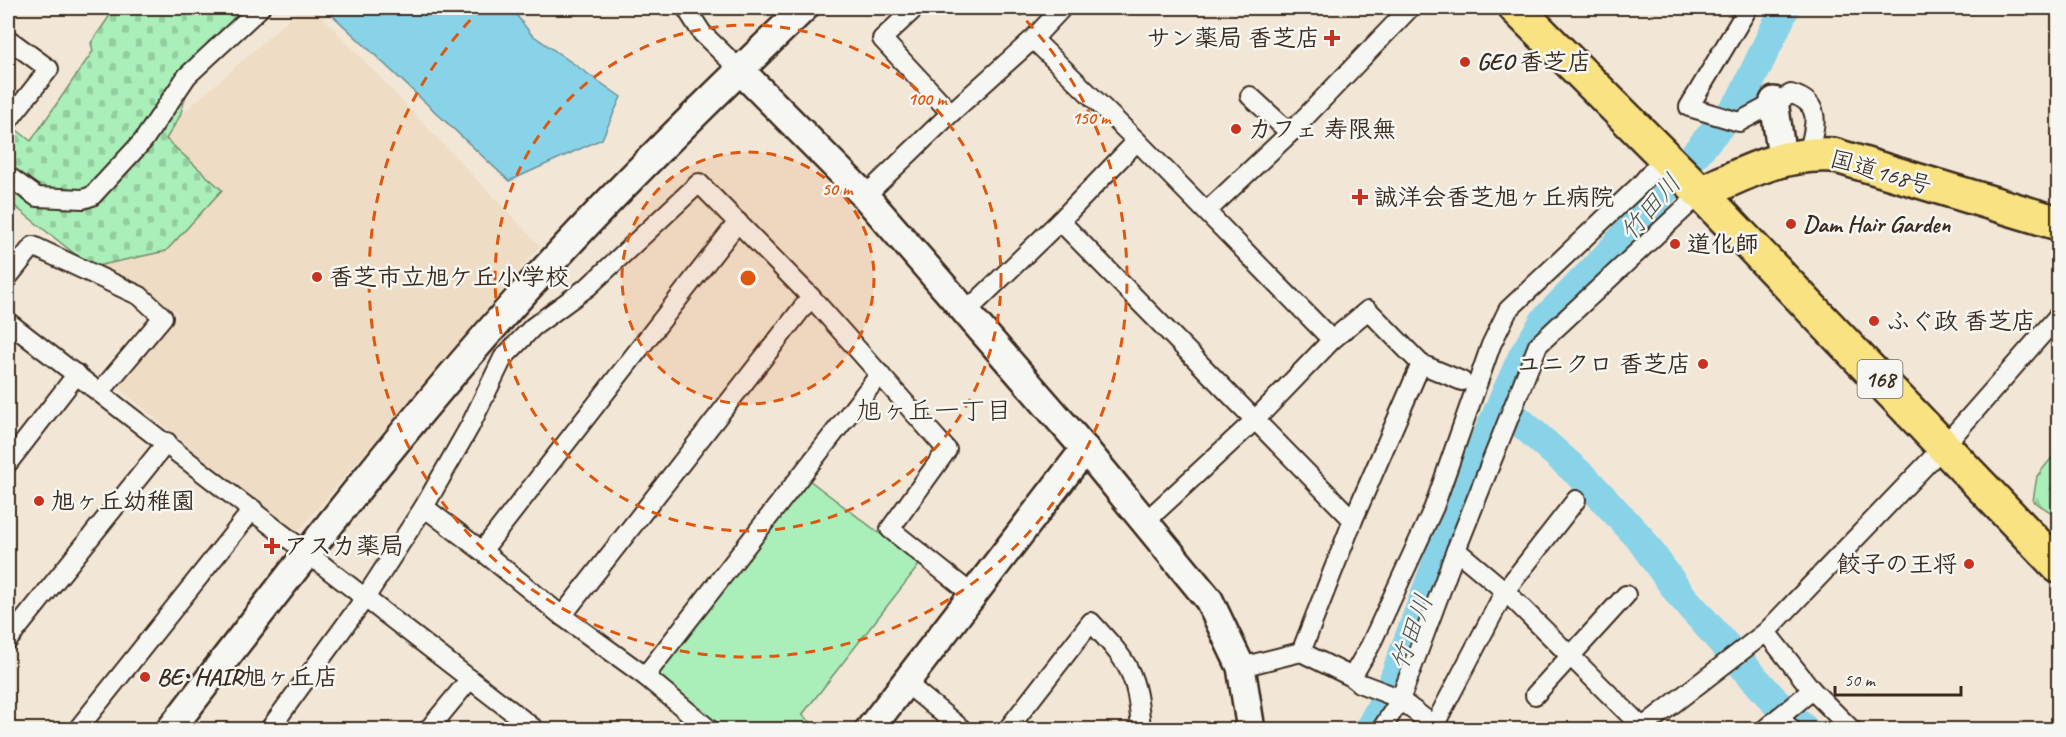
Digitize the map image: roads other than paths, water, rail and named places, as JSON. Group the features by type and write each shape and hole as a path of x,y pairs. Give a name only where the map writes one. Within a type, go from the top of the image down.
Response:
{"highway":[{"name":"168","path":"1490,8 1659,152"},
{"name":"168","path":"1516,8 1697,189 2058,566"},
{"name":"国道168号","path":"1697,189 1795,156 1833,155 2058,224"}],"street":[{"path":"8,176 37,197 83,199 92,196 143,141 187,76 260,8"},
{"path":"170,729 308,551 462,362 605,204 804,8"},
{"path":"915,8 882,39 951,113"},
{"path":"865,196 951,113 1033,39 1062,8"},
{"path":"1207,211 1290,133 1410,8"},
{"path":"1748,8 1689,108 1739,122 1774,101 1791,94 1805,98 1813,110 1815,126 1795,156"},
{"path":"690,9 702,33 865,196 1085,449 1209,600 1241,667 1251,729"},
{"path":"8,39 50,69 8,121"},
{"path":"1033,39 1207,211 1332,340"},
{"path":"1250,96 1290,133"},
{"path":"1774,101 1795,156"},
{"path":"966,312 1060,221 1137,141"},
{"path":"1355,680 1434,507 1491,345 1508,310 1641,184 1659,152"},
{"path":"269,729 365,598 424,507 470,426 503,358 533,327 589,286 699,183 811,297 947,450 890,529 973,595"},
{"path":"1381,729 1398,699 1538,345 1697,189"},
{"path":"1060,221 1353,519"},
{"path":"482,551 738,222"},
{"path":"8,277 33,246 140,296 163,317 100,391"},
{"path":"562,616 811,297"},
{"path":"1146,521 1255,420 1332,340 1368,310 1421,364 1462,381"},
{"path":"1456,550 1505,591 1571,655 1640,728 1766,632 1944,446 2058,316"},
{"path":"8,321 536,729"},
{"path":"1301,652 1353,519 1421,364"},
{"path":"8,463 77,374"},
{"path":"645,676 880,374"},
{"path":"8,640 167,442"},
{"path":"869,729 1085,449"},
{"path":"1241,667 1301,652 1398,699 1437,727 1505,591 1576,500"},
{"path":"424,507 562,616 645,676 710,729"},
{"path":"77,729 253,509"},
{"path":"1535,695 1626,595"},
{"path":"1007,729 1091,622 1125,659 1139,694 1141,729"},
{"path":"1766,632 1812,690 1852,729"},
{"path":"428,729 470,679"},
{"path":"906,683 963,729"},
{"path":"1764,729 1785,723 1812,690"}],"water":[{"path":"329,8 511,8 531,34 621,97 602,139 509,181 328,11"}],"waterway":[{"name":"竹田川","path":"1369,730 1389,693 1469,477 1523,356 1545,320 1608,255 1740,102 1785,8"},
{"name":"竹田川","path":"1504,399 1516,418 1586,480 1639,537 1679,593 1779,706 1805,730"}],"place":[{"name":"サン薬局 香芝店","path":"1332,38"},
{"name":"GEO 香芝店","path":"1465,62"},
{"name":"カフェ 寿限無","path":"1236,129"},
{"name":"誠洋会香芝旭ヶ丘病院","path":"1360,197"},
{"name":"Dam Hair Garden","path":"1791,224"},
{"name":"道化師","path":"1675,244"},
{"name":"香芝市立旭ケ丘小学校","path":"317,277"},
{"name":"ふぐ政 香芝店","path":"1874,321"},
{"name":"ユニクロ 香芝店","path":"1703,364"},
{"name":"旭ヶ丘幼稚園","path":"39,501"},
{"name":"アスカ薬局","path":"272,546"},
{"name":"餃子の王将","path":"1969,564"},
{"name":"BE･HAIR旭ヶ丘店","path":"145,677"}],"district":[{"name":"旭ヶ丘一丁目","path":"934,410"}]}
